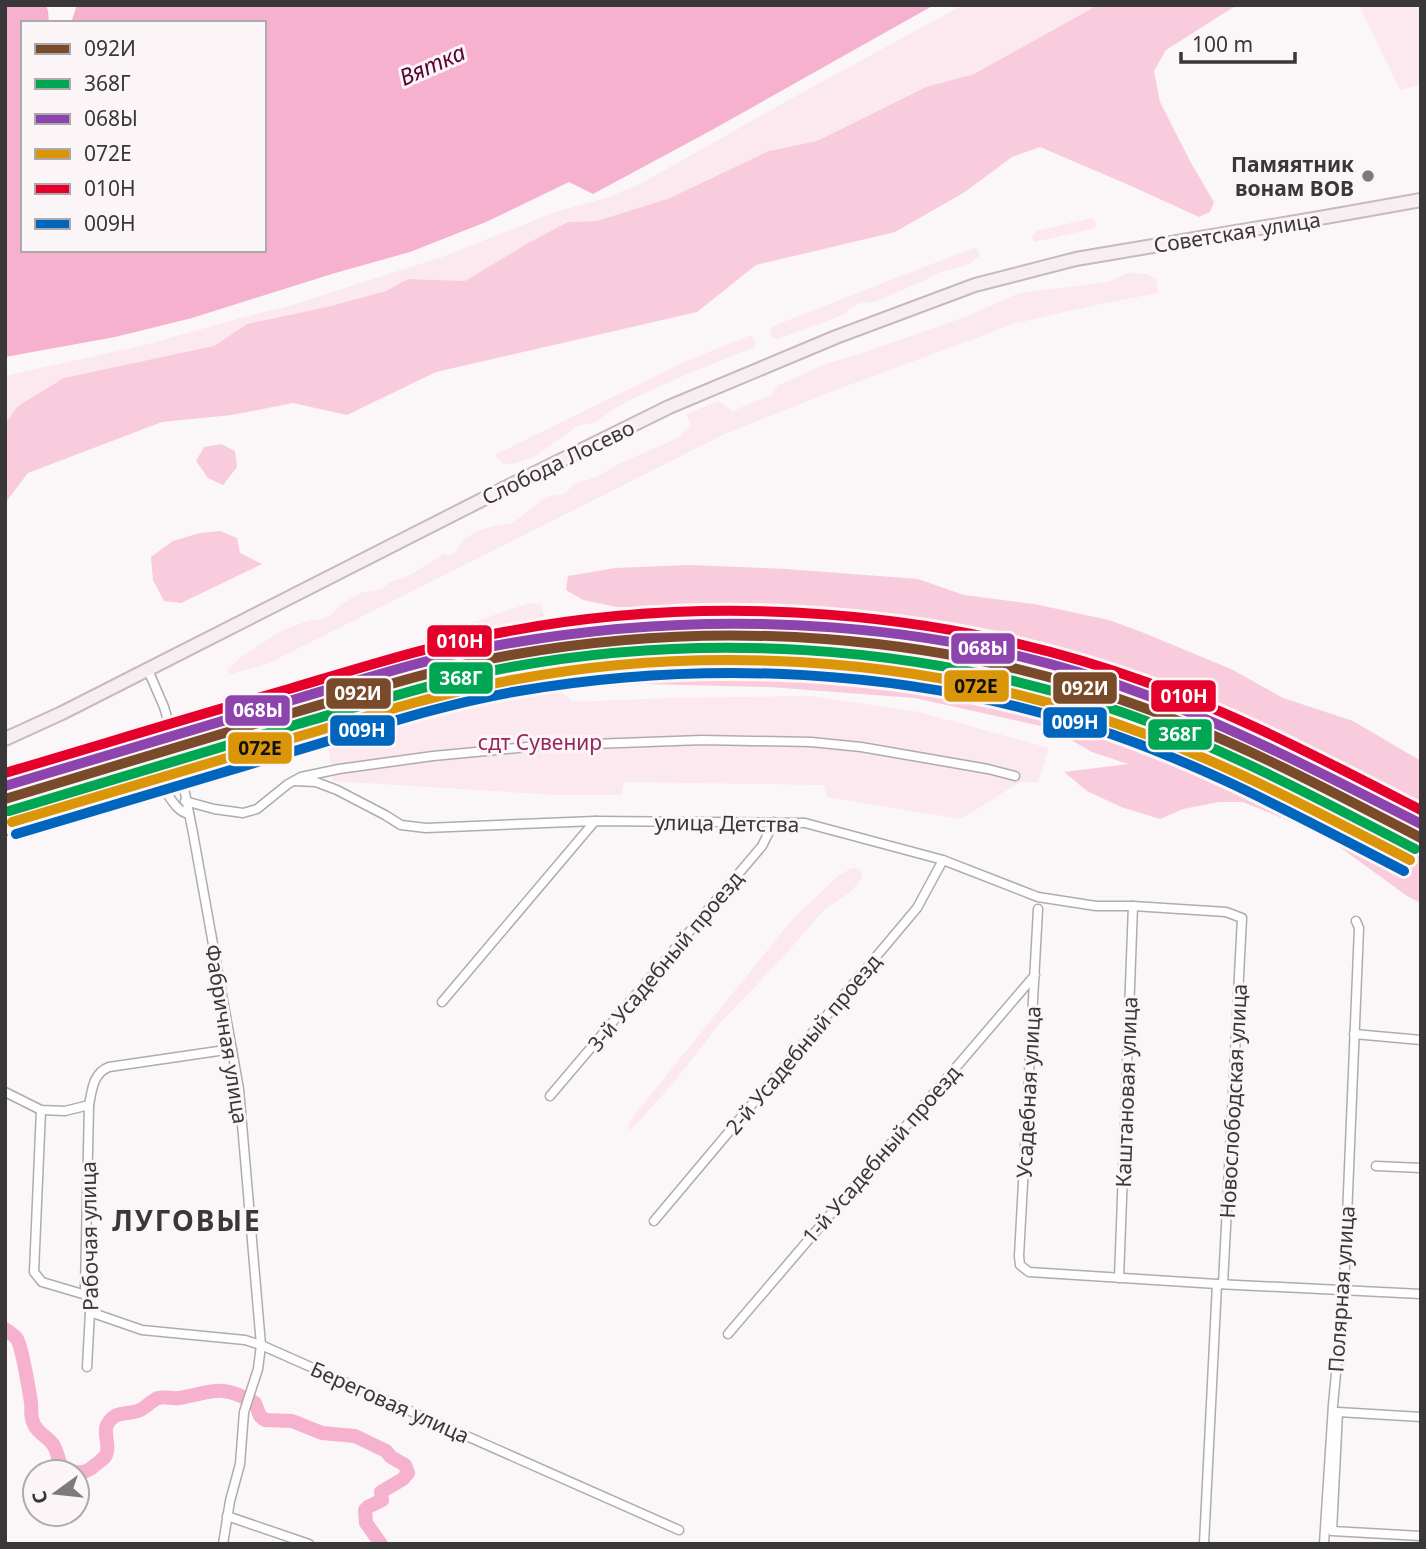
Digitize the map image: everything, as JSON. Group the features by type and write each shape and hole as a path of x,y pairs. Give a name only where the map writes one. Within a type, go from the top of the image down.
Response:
{"main road":[{"name":"Советская улица","path":"1137,249 1421,200"},
{"name":"Слобода Лосево","path":"5,739 148,670 669,407 836,337 975,285 1076,259 1137,249"}],"street":[{"name":"Фабричная улица","path":"148,670 164,707 175,744 239,1089 261,1345 258,1369 244,1412 240,1464 233,1485 223,1544"},
{"path":"185,801 243,813 257,809 294,781 313,774 446,755 538,746 702,740 811,742 861,747 1014,776"},
{"path":"5,831 20,814 102,786 144,775 156,780 183,813 189,814"},
{"name":"улица Детства","path":"294,781 316,782 337,790 401,825 426,828 595,821 805,822 943,860 1038,897 1096,906 1226,912 1242,918"},
{"path":"442,1002 595,821"},
{"name":"3-й Усадебный проезд","path":"550,1096 762,846 774,822"},
{"name":"2-й Усадебный проезд","path":"654,1221 917,908 943,860"},
{"name":"Каштановая улица","path":"1119,1278 1133,906"},
{"name":"Усадебная улица","path":"1038,909 1020,1265 1029,1272 1119,1278"},
{"name":"Новослободская улица","path":"1204,1544 1242,918"},
{"name":"Полярная улица","path":"1324,1544 1332,1405 1344,1289 1359,928 1356,921"},
{"name":"1-й Усадебный проезд","path":"728,1334 1035,975"},
{"path":"1354,1034 1421,1040"},
{"name":"Рабочая улица","path":"87,1367 90,1312 85,1288 89,1105 95,1079 100,1070 109,1067 232,1049"},
{"path":"5,1092 41,1110 65,1111 89,1105"},
{"path":"41,1110 34,1272 42,1282 86,1295"},
{"path":"1376,1166 1421,1168"},
{"path":"1119,1278 1421,1294"},
{"name":"Береговая улица","path":"90,1312 142,1330 245,1340 261,1345 679,1530"},
{"path":"1421,1417 1338,1412 1332,1531 1421,1536"},
{"path":"227,1516 309,1544"}],"green space":[{"path":"963,5 1098,5 974,74 926,87 817,141 769,151 670,198 597,221 568,222 465,281 408,279 387,291 247,324 214,346 19,406 5,424 5,376 141,346 286,307 442,257 555,212 606,198 642,183"},
{"path":"1359,5 1421,5 1421,85 1400,90"},
{"path":"1093,218 1095,228 1035,242 1032,237 1036,231"},
{"path":"973,248 978,249 980,255 971,263 940,272 874,302 861,303 850,308 845,314 778,339 771,337 773,326"},
{"path":"1128,273 1146,274 1156,278 1158,293 1016,323 727,433 267,664 231,674 227,670 241,657 281,631 330,616 339,606 360,593 382,589 391,581 415,572 444,554 451,556 465,539 477,531 512,523 547,497 564,494 575,484 599,476 618,464 676,439 691,425 686,414 718,401 733,411 771,395 779,385 826,364 968,316 1019,293 1109,282"},
{"path":"751,335 755,347 640,395 613,409 596,422 577,426 534,457 503,464 495,455 684,362"},
{"path":"530,603 541,605 544,616 540,624 474,638 444,648 415,653 411,649 421,640"},
{"name":"сдт Сувенир","path":"556,687 573,702 810,696 919,712 1049,748 1038,782 1020,782 961,819 827,797 824,785 624,782 621,795 557,795 333,781 328,744 405,718 516,692"},
{"path":"852,868 860,869 862,879 850,892 824,910 721,1022 674,1082 632,1129 628,1129 636,1113 792,920 838,876"}],"shaded area":[{"path":"1098,5 1237,5 1166,50 1154,71 1160,102 1214,202 1210,212 1199,217 1040,147 1012,157 965,192 895,232 756,265 697,312 436,372 347,415 293,403 232,415 162,422 28,473 5,503 5,424 18,406 64,378 214,346 247,324 386,291 408,279 465,281 568,222 597,221 670,198 769,151 817,141 926,87 974,74"},
{"path":"221,444 235,451 237,467 223,485 208,478 196,461 204,447"},
{"path":"220,531 237,538 240,553 262,564 181,603 164,601 153,580 151,557 173,541 200,533"},
{"path":"689,565 918,579 964,595 1034,604 1109,620 1231,669 1283,698 1353,721 1421,761 1421,804 1375,779 1214,707 1073,654 837,609 617,607 583,600 566,590 568,576 615,568"},
{"path":"779,648 1001,681 1061,700 1074,715 1096,729 1113,721 1147,731 1235,770 1256,770 1281,777 1421,853 1421,903 1407,896 1322,834 1243,802 1219,802 1183,809 1160,819 1121,807 1087,791 1064,772 1128,764 1092,752 1050,728 915,698 769,687 644,684 603,687 596,677 603,666 617,664 629,653 681,656"},
{"path":"580,668 582,679 575,684 516,692 375,725 364,726 358,721 360,715 381,706 456,687 518,675"}],"water":[{"name":"Вятка","path":"5,5 46,5 49,21 21,21 21,252 266,252 266,21 72,21 77,5 934,5 593,194 569,182 486,222 410,252 192,318 115,337 5,357"}],"waterway":[{"path":"5,1329 19,1344 33,1422 54,1446 62,1466 70,1471 84,1472 104,1458 107,1450 107,1425 117,1415 140,1410 161,1397 179,1398 225,1391 255,1403 260,1416 265,1420 292,1421 322,1433 355,1436 386,1451 405,1465 408,1473 403,1479 381,1492 382,1500 365,1510 366,1523 381,1544"}],"transit line":[{"name":"010Н","path":"5,773 369,665 477,637 583,620 664,613 746,611 828,615 910,624 990,638 1069,657 1146,682 1216,710 1421,810"},
{"name":"068Ы","path":"5,786 376,675 457,654 590,632 670,625 751,624 832,627 913,636 992,650 1070,670 1146,695 1216,724 1421,824"},
{"name":"092И","path":"5,799 376,688 484,660 589,644 669,637 748,636 828,639 908,648 986,662 1064,681 1139,706 1211,735 1282,767 1421,838"},
{"name":"368Г","path":"9,811 377,701 484,673 584,656 731,648 805,650 951,668 1023,683 1094,703 1217,750 1415,849"},
{"name":"072Е","path":"12,822 383,712 486,685 583,669 656,662 803,662 949,680 1020,695 1090,715 1213,762 1410,860"},
{"name":"009Н","path":"16,834 439,708 519,691 590,681 733,673 876,681 1018,707 1087,726 1209,773 1404,871"}],"place":[{"name":"Памяятник вонам ВОВ","path":"1368,176"}],"district":[{"name":"ЛУГОВЫЕ","path":"187,1220"}]}
